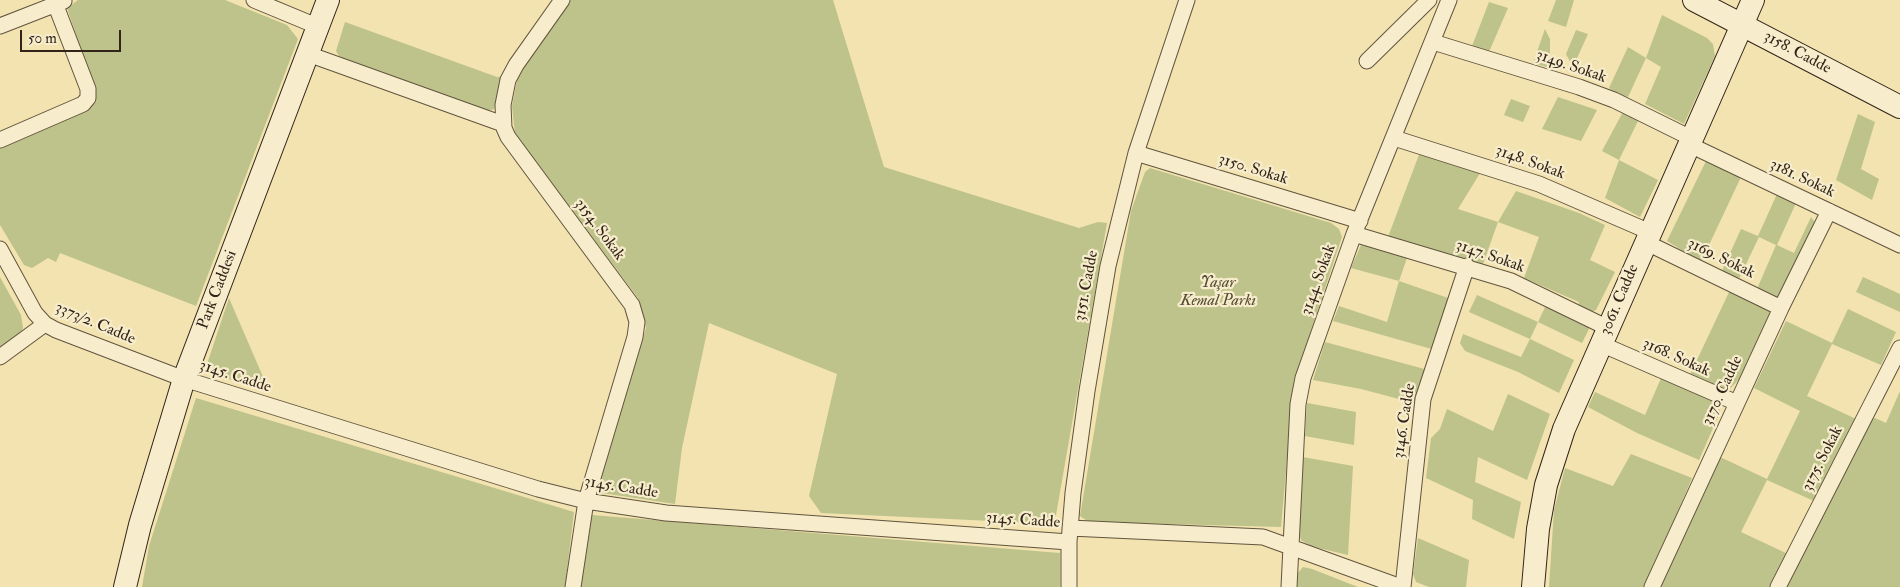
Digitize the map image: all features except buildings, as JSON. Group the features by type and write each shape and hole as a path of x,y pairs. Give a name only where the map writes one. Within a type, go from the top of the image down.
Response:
{"street":[{"path":"254,0 319,26"},
{"name":"Park Caddesi","path":"125,587 140,525 184,379 328,0"},
{"path":"308,54 503,124 505,97 512,72 562,0"},
{"name":"3151. Cadde","path":"1069,587 1070,535 1100,310 1117,226 1136,153 1187,0"},
{"path":"1367,61 1429,0"},
{"name":"3144. Sokak","path":"1289,587 1301,387 1357,228 1449,0"},
{"name":"3158. Cadde","path":"1694,0 1900,107"},
{"name":"3061. Cadde","path":"1533,587 1538,529 1546,485 1564,429 1753,0"},
{"path":"0,26 60,3 88,89 88,98 83,104 0,140"},
{"name":"3149. Sokak","path":"1433,42 1580,87 1614,100 1691,142"},
{"name":"3154. Sokak","path":"503,124 508,137 632,305 635,313 635,337 586,501 573,587"},
{"name":"3148. Sokak","path":"1394,138 1539,184 1648,237"},
{"name":"3181. Sokak","path":"1691,142 1900,244"},
{"name":"3150. Sokak","path":"1136,153 1357,228"},
{"name":"3170. Cadde","path":"1652,587 1781,308 1829,211"},
{"name":"3147. Sokak","path":"1357,228 1522,285 1604,336"},
{"name":"3169. Sokak","path":"1648,237 1781,308"},
{"name":"3373/2. Cadde","path":"0,249 35,313 45,324 62,333 184,379"},
{"name":"3146. Cadde","path":"1402,587 1423,399 1467,266"},
{"path":"0,357 45,324"},
{"name":"3168. Sokak","path":"1604,336 1737,404"},
{"name":"3175. Sokak","path":"1778,587 1900,349"},
{"name":"3145. Cadde","path":"184,379 489,474 586,501 641,510 692,515 1070,535 1256,536 1290,546 1402,587"}],"green space":[{"path":"78,0 225,0 287,25 298,39 196,306 60,253 56,262 48,258 32,268 24,265 0,225 0,147 95,92 67,8"},
{"path":"567,0 833,0 884,167 1079,228 1098,222 1107,223 1056,515 1046,522 1035,523 821,513 809,496 837,374 709,323 682,448 675,504 595,492 646,328 638,298 515,134 512,106 517,80 527,58"},
{"path":"1556,0 1574,0 1566,27 1548,21"},
{"path":"1489,2 1508,8 1489,52 1472,46"},
{"path":"1662,15 1707,38 1713,44 1715,56 1684,124 1645,104 1661,67 1646,58"},
{"path":"345,22 497,77 505,76 494,109 488,111 352,64 339,56 336,51"},
{"path":"1545,29 1550,39 1550,68 1533,63"},
{"path":"1576,30 1588,34 1573,67 1566,54"},
{"path":"1628,47 1646,58 1628,97 1618,95 1609,88"},
{"path":"1558,97 1597,110 1581,141 1542,129"},
{"path":"1511,99 1530,106 1523,122 1504,115"},
{"path":"1624,110 1640,117 1619,160 1602,151"},
{"path":"1858,114 1875,122 1861,169 1879,179 1872,200 1836,180"},
{"path":"1420,152 1482,170 1458,209 1498,222 1483,264 1388,237"},
{"path":"1707,159 1741,177 1701,262 1667,241"},
{"path":"1619,160 1658,180 1640,217 1605,198"},
{"name":"Yaşar Kemal Parkı","path":"1150,168 1331,223 1339,229 1342,237 1294,382 1281,527 1089,522 1080,516 1131,211 1145,172"},
{"path":"1516,191 1579,213 1605,225 1590,260 1615,272 1596,310 1591,312 1578,307 1579,302 1524,278 1539,237 1498,222"},
{"path":"1777,194 1796,203 1777,245 1794,253 1811,217 1814,221 1814,228 1777,298 1757,289 1776,245 1759,237 1738,281 1721,273 1741,229 1758,236"},
{"path":"1361,245 1408,255 1399,281 1351,268"},
{"path":"0,277 21,315 23,328 19,339 0,352"},
{"path":"1863,277 1900,294 1900,312 1856,292"},
{"path":"1399,281 1451,299 1435,350 1333,321 1339,306 1387,322"},
{"path":"1730,290 1771,310 1771,313 1744,374 1728,391 1688,379"},
{"path":"1477,295 1538,322 1530,339 1469,312"},
{"path":"229,298 270,393 211,373 206,367"},
{"path":"1547,303 1591,325 1582,343 1538,322"},
{"path":"1848,309 1896,332 1881,365 1832,344 1807,396 1856,419 1814,501 1767,480 1741,532 1788,554 1773,587 1657,587 1720,457 1767,479 1800,411 1754,388 1786,321 1832,343"},
{"path":"1463,334 1521,357 1530,339 1574,360 1559,393 1518,372 1465,351 1460,343"},
{"path":"1325,342 1428,370 1414,403 1361,389 1313,380"},
{"path":"1662,376 1717,402 1720,412 1699,460 1637,433 1588,407 1595,392 1645,415"},
{"path":"1900,391 1900,587 1787,587 1870,419 1875,418 1886,423"},
{"path":"1508,394 1550,414 1527,480 1478,457 1475,482 1521,502 1514,539 1472,519 1473,500 1426,478 1431,438 1440,429 1447,409 1493,431"},
{"path":"196,398 574,512 565,587 142,587 149,546"},
{"path":"1307,403 1356,412 1354,445 1305,436"},
{"path":"1631,454 1692,478 1646,587 1549,587 1554,510 1565,468 1613,486"},
{"path":"1303,457 1353,466 1348,555 1310,546 1301,540 1299,533"},
{"path":"592,515 1060,553 1060,587 581,587"},
{"path":"1418,538 1469,560 1466,587 1429,587 1416,582 1413,574"},
{"path":"1303,567 1358,587 1297,587 1298,573"}]}
